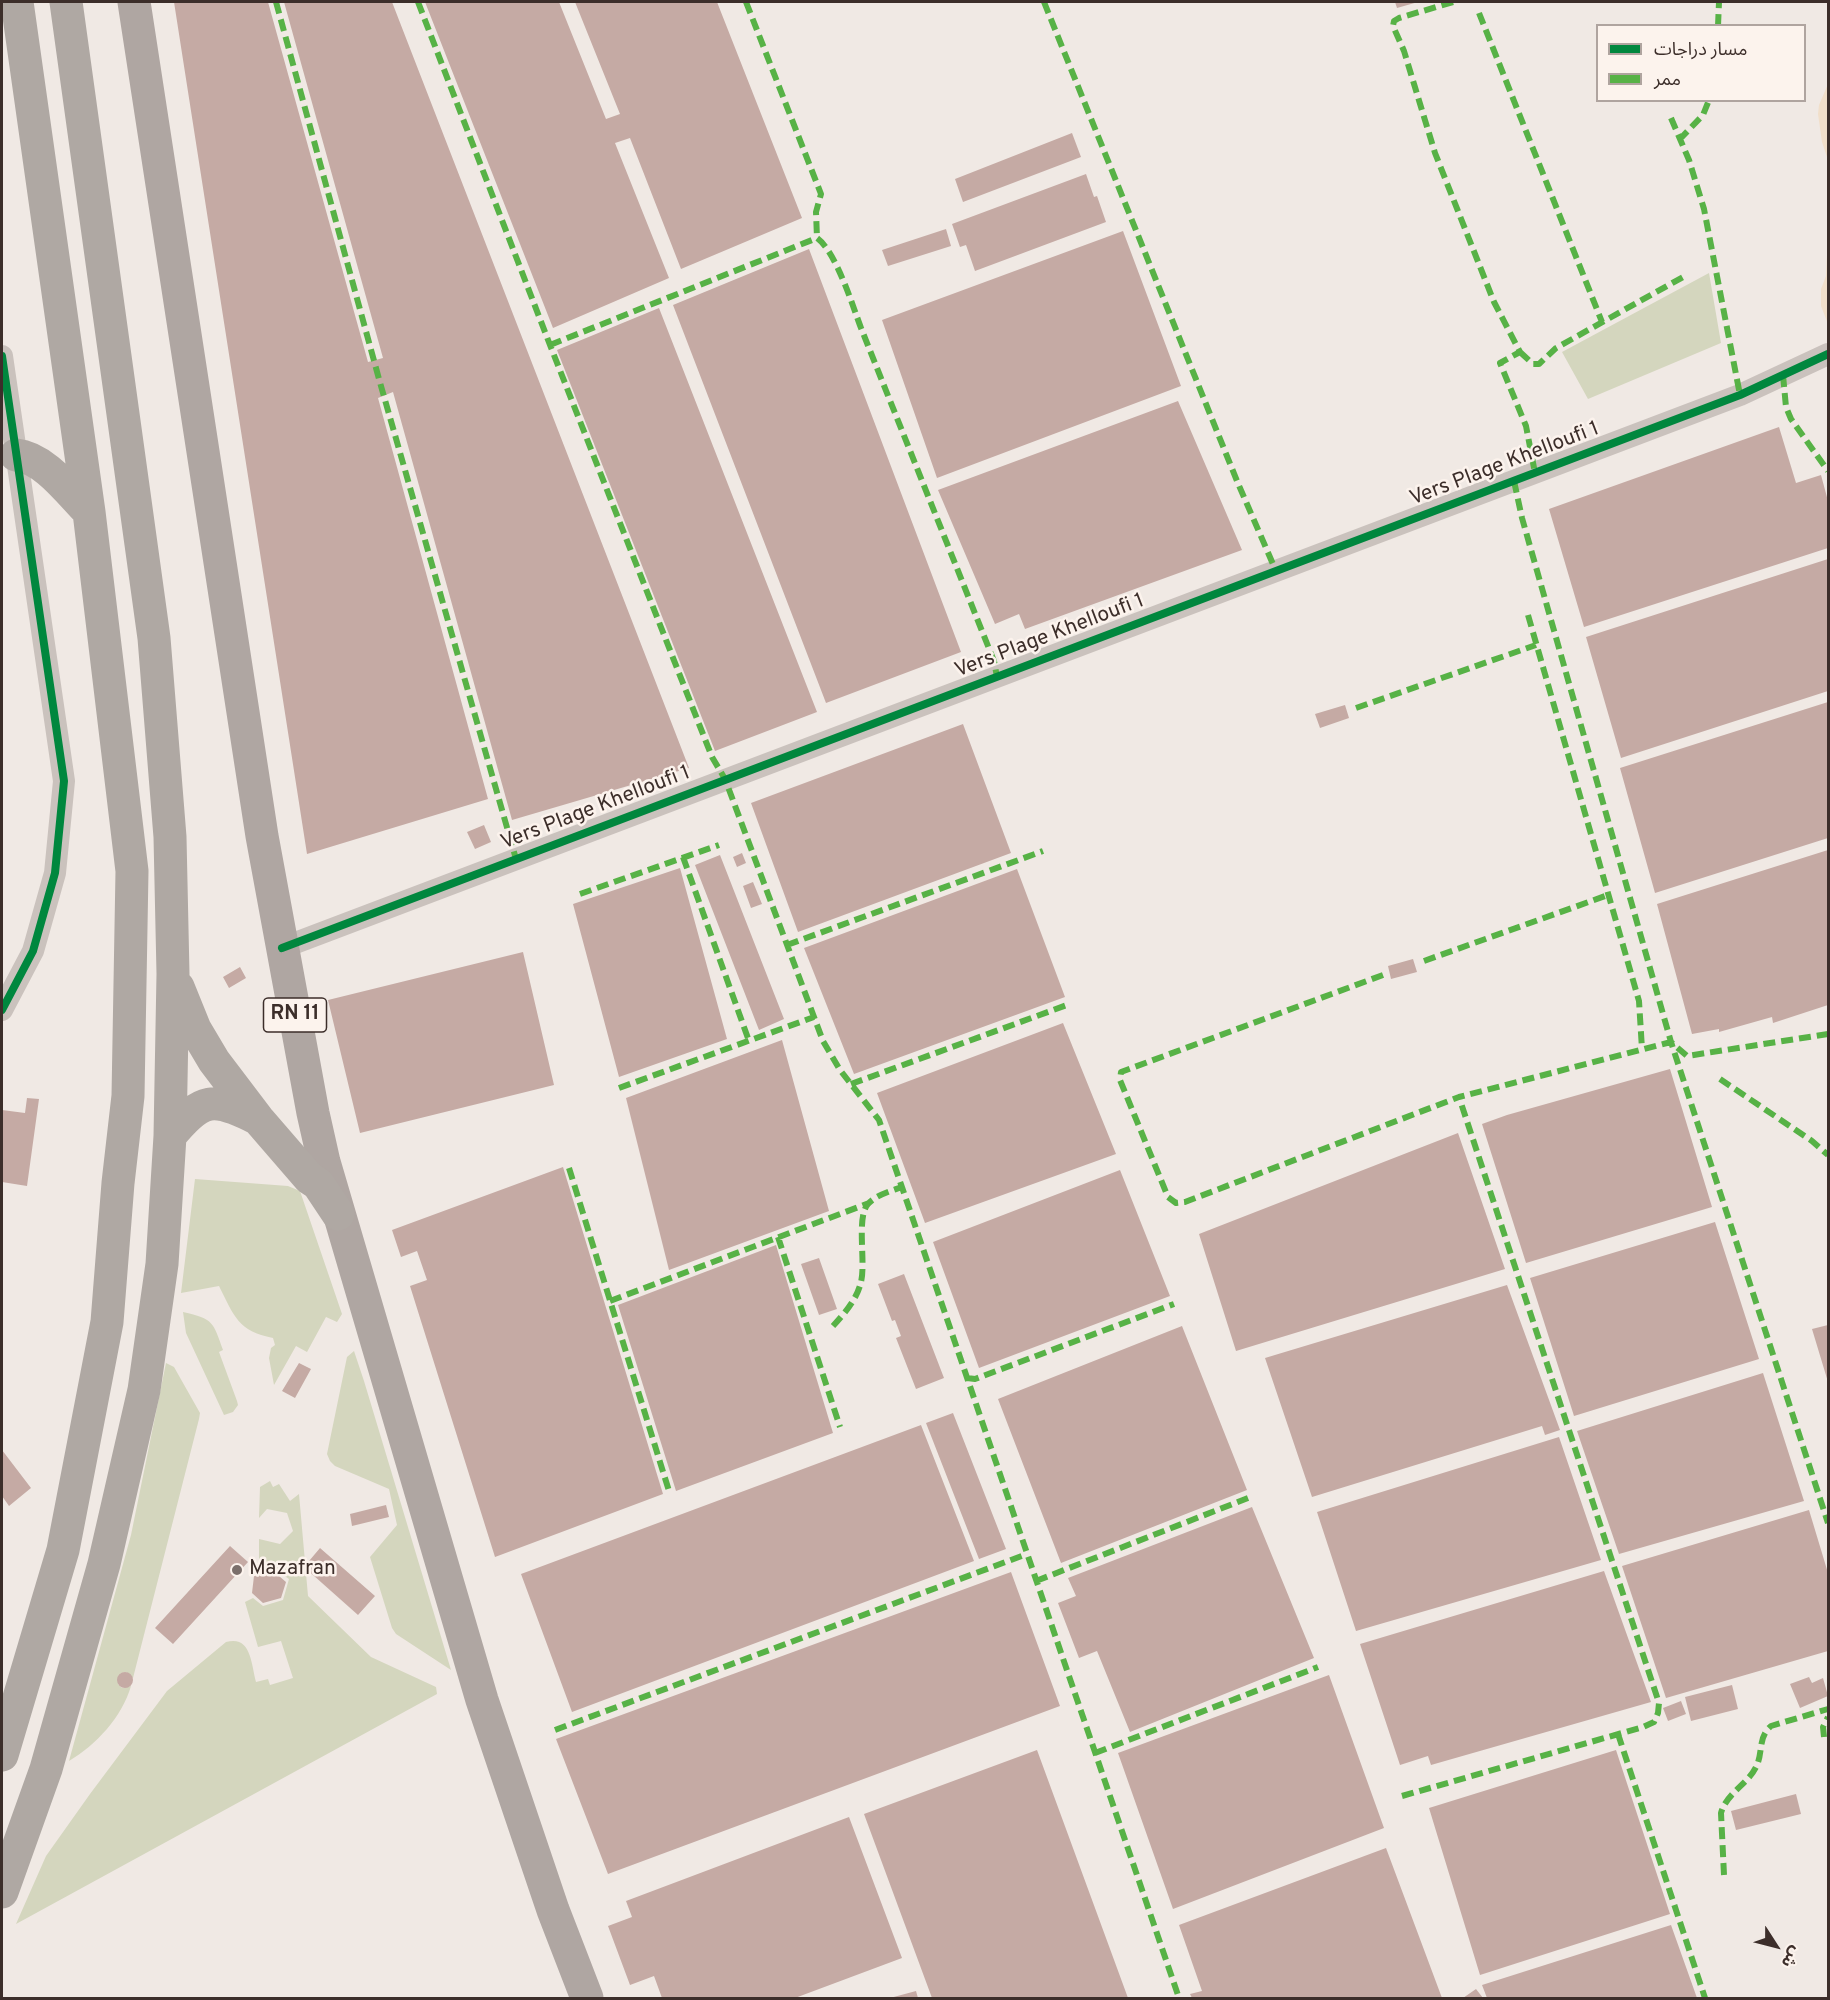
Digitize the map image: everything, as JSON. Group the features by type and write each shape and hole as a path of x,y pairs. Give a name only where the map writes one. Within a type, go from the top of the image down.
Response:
{"highway":[{"path":"2,1755 63,1550 107,1322 118,1184 128,1096 132,871 89,512 16,2"},
{"path":"2,1892 46,1769 104,1564 144,1390 162,1264 170,1136 173,974 170,837 154,638 66,2"},
{"path":"16,455 27,456 41,464 89,512"},
{"path":"173,974 204,1045 258,1119 309,1178 318,1184 338,1214"},
{"path":"170,1136 186,1117 204,1105 226,1104 258,1119"}],"main road":[{"name":"RN 11","path":"134,2 262,837 313,1113 338,1214 482,1700 549,1899 587,1998"}],"street":[{"name":"Vers Plage Khelloufi 1","path":"282,948 1740,395 1828,354"},
{"path":"2,356 64,781 55,873 33,951 2,1010"}],"green space":[{"path":"1709,273 1721,343 1588,399 1562,352"},
{"path":"195,1179 288,1186 300,1191 342,1314 337,1322 326,1317 307,1352 296,1346 274,1385 269,1358 271,1348 275,1345 273,1338 252,1331 238,1321 219,1286 181,1293"},
{"path":"183,1312 207,1320 217,1333 223,1350 219,1352 238,1405 233,1412 224,1415 186,1333"},
{"path":"354,1351 451,1670 396,1634 392,1628 370,1557 397,1525 389,1489 335,1466 327,1454 347,1357"},
{"path":"166,1363 174,1367 200,1413 199,1419 133,1678 126,1672 121,1673 118,1678 118,1684 122,1688 131,1686 127,1697 107,1729 89,1747 69,1761 131,1535"},
{"path":"270,1481 273,1487 279,1484 290,1501 299,1494 308,1596 371,1657 436,1687 437,1694 16,1924 46,1856 167,1691 226,1642 234,1641 241,1643 248,1652 256,1682 268,1679 270,1685 293,1678 281,1641 258,1647 245,1602 253,1598 263,1606 283,1600 289,1579 268,1565 259,1568 259,1539 280,1544 293,1531 287,1513 267,1509 259,1518 260,1487"}],"sand":[{"path":"1828,84 1828,160 1822,142 1818,114 1819,105"},
{"path":"1828,234 1828,324 1821,306 1821,289 1826,276"}],"building":[{"path":"174,2 268,2 368,362 383,358 284,2 392,2 689,768 512,820 393,392 378,398 488,799 307,854"},
{"path":"425,2 559,2 606,119 620,114 575,2 717,2 802,218 681,269 630,138 615,143 669,278 553,328"},
{"path":"1395,2 1418,2 1397,8"},
{"path":"1072,133 1081,157 963,202 955,179"},
{"path":"1086,174 1106,222 975,271 966,245 960,247 952,224"},
{"path":"946,229 951,246 888,266 882,250"},
{"path":"1123,231 1181,386 937,478 882,320"},
{"path":"809,249 961,652 826,703 673,305"},
{"path":"659,308 817,712 715,751 557,350"},
{"path":"1178,401 1242,550 1025,629 1019,614 995,624 938,490"},
{"path":"1779,427 1796,483 1821,475 1828,501 1828,548 1584,627 1549,509"},
{"path":"1828,559 1828,691 1621,758 1586,637"},
{"path":"1828,702 1828,838 1655,893 1620,768"},
{"path":"1345,705 1349,718 1320,728 1315,714"},
{"path":"963,724 1011,853 798,932 751,803"},
{"path":"484,825 491,842 475,849 467,832"},
{"path":"1828,850 1828,1005 1773,1023 1772,1017 1719,1032 1719,1029 1692,1034 1657,904"},
{"path":"742,853 746,863 737,867 733,857"},
{"path":"720,855 784,1019 759,1030 695,865"},
{"path":"680,868 727,1039 619,1077 573,904"},
{"path":"1017,869 1065,997 854,1074 804,948"},
{"path":"753,882 762,904 751,908 743,886"},
{"path":"523,952 554,1085 360,1133 328,1000"},
{"path":"1413,959 1417,972 1391,979 1388,966"},
{"path":"240,967 246,978 229,988 223,977"},
{"path":"1063,1023 1116,1154 925,1223 877,1093"},
{"path":"782,1040 829,1211 669,1270 626,1098"},
{"path":"1670,1069 1712,1207 1526,1263 1482,1124"},
{"path":"27,1098 39,1099 27,1186 2,1182 2,1110 25,1113"},
{"path":"1458,1133 1505,1269 1236,1351 1199,1234"},
{"path":"563,1167 663,1494 495,1557 410,1286 427,1280 417,1251 401,1257 392,1230"},
{"path":"1120,1170 1170,1296 979,1368 933,1242"},
{"path":"1715,1222 1759,1359 1574,1416 1530,1278"},
{"path":"776,1245 833,1433 676,1491 618,1305"},
{"path":"819,1258 837,1309 819,1315 801,1264"},
{"path":"904,1274 944,1378 916,1389 896,1338 901,1336 895,1320 892,1321 878,1284"},
{"path":"1507,1285 1560,1430 1545,1435 1542,1426 1312,1497 1265,1358"},
{"path":"1828,1325 1828,1382 1812,1329"},
{"path":"1182,1326 1247,1490 1061,1563 998,1399"},
{"path":"299,1363 311,1369 295,1398 282,1391"},
{"path":"1763,1373 1804,1501 1619,1554 1577,1431"},
{"path":"953,1413 1006,1549 979,1559 926,1423"},
{"path":"921,1425 974,1561 572,1712 521,1574"},
{"path":"1559,1437 1601,1560 1356,1631 1317,1512"},
{"path":"2,1450 31,1488 9,1506 2,1496"},
{"path":"386,1505 389,1517 352,1526 350,1514"},
{"path":"1252,1507 1314,1658 1130,1732 1097,1651 1079,1658 1058,1603 1076,1596 1068,1578"},
{"path":"1809,1510 1828,1573 1828,1651 1666,1698 1622,1566"},
{"path":"230,1546 248,1562 173,1644 155,1628"},
{"path":"320,1548 375,1596 358,1615 304,1567"},
{"path":"272,1570 286,1582 281,1598 263,1603 252,1593 254,1576"},
{"path":"1604,1571 1651,1702 1431,1765 1428,1756 1400,1765 1360,1644"},
{"path":"1011,1572 1060,1706 608,1874 556,1739"},
{"path":"125,1672 131,1674 133,1680 131,1686 125,1688 119,1686 117,1680 119,1674"},
{"path":"1329,1675 1384,1828 1173,1909 1118,1753"},
{"path":"1809,1677 1812,1683 1823,1678 1828,1696 1800,1708 1790,1684"},
{"path":"1732,1685 1738,1709 1691,1721 1685,1697"},
{"path":"1681,1701 1686,1714 1668,1721 1663,1708"},
{"path":"1037,1750 1128,1998 932,1998 864,1814"},
{"path":"1616,1750 1670,1914 1480,1975 1429,1808"},
{"path":"1796,1794 1801,1814 1736,1830 1731,1811"},
{"path":"849,1817 902,1958 795,1998 662,1998 654,1976 630,1985 608,1926 632,1917 626,1901"},
{"path":"1386,1848 1442,1998 1192,1998 1190,1994 1202,1991 1179,1925"},
{"path":"1671,1925 1697,1998 1487,1998 1482,1985"},
{"path":"1476,1989 1483,1998 1463,1998"},
{"path":"916,1991 918,1998 890,1998"}],"marked path":[{"path":"276,2 379,379 516,859"},
{"path":"418,2 712,757 725,779 823,1041 840,1070 879,1120 1179,1998"},
{"path":"746,2 821,194 816,212 817,238"},
{"path":"1044,2 1237,481 1276,571"},
{"path":"1453,2 1399,18 1394,21 1393,26 1404,51 1435,153 1494,302 1520,352 1500,363 1526,426 1535,473"},
{"path":"1718,24 1719,2"},
{"path":"1479,13 1602,322"},
{"path":"1679,140 1703,115 1708,102"},
{"path":"1671,118 1689,160 1704,209 1740,395"},
{"path":"550,345 817,238 831,255 843,279 994,661 997,677"},
{"path":"1520,352 1533,364 1539,364 1556,348 1683,277"},
{"path":"1783,375 1786,407 1791,419 1828,471"},
{"path":"1514,481 1522,518 1671,1042 1828,1523"},
{"path":"1528,615 1639,1001 1642,1049"},
{"path":"1356,708 1536,645"},
{"path":"580,894 719,845"},
{"path":"787,945 1043,851"},
{"path":"683,857 749,1041"},
{"path":"1424,961 1608,895"},
{"path":"1383,975 1121,1072 1120,1080 1168,1197 1176,1203 1185,1202 1459,1097 1671,1042 1687,1056 1828,1034"},
{"path":"851,1084 1067,1005"},
{"path":"619,1088 814,1017"},
{"path":"1720,1079 1812,1141 1828,1155"},
{"path":"1402,1796 1643,1727 1654,1722 1659,1703 1459,1097"},
{"path":"569,1168 669,1491"},
{"path":"833,1326 854,1300 861,1282 864,1210 875,1198 902,1187"},
{"path":"610,1301 869,1203"},
{"path":"778,1237 840,1427"},
{"path":"967,1378 975,1379 1174,1304"},
{"path":"1036,1581 1248,1498"},
{"path":"555,1730 1027,1554"},
{"path":"1095,1753 1318,1667"},
{"path":"1724,1875 1721,1813 1728,1799 1749,1778 1757,1765 1762,1739 1767,1730 1771,1726 1828,1709"},
{"path":"1824,1737 1823,1727 1828,1717"},
{"path":"1618,1734 1705,1998"}],"cycle path":[{"path":"282,948 1740,395 1828,354"},
{"path":"2,356 64,781 55,873 33,951 2,1010"}],"place":[{"name":"Mazafran","path":"237,1570"}]}
